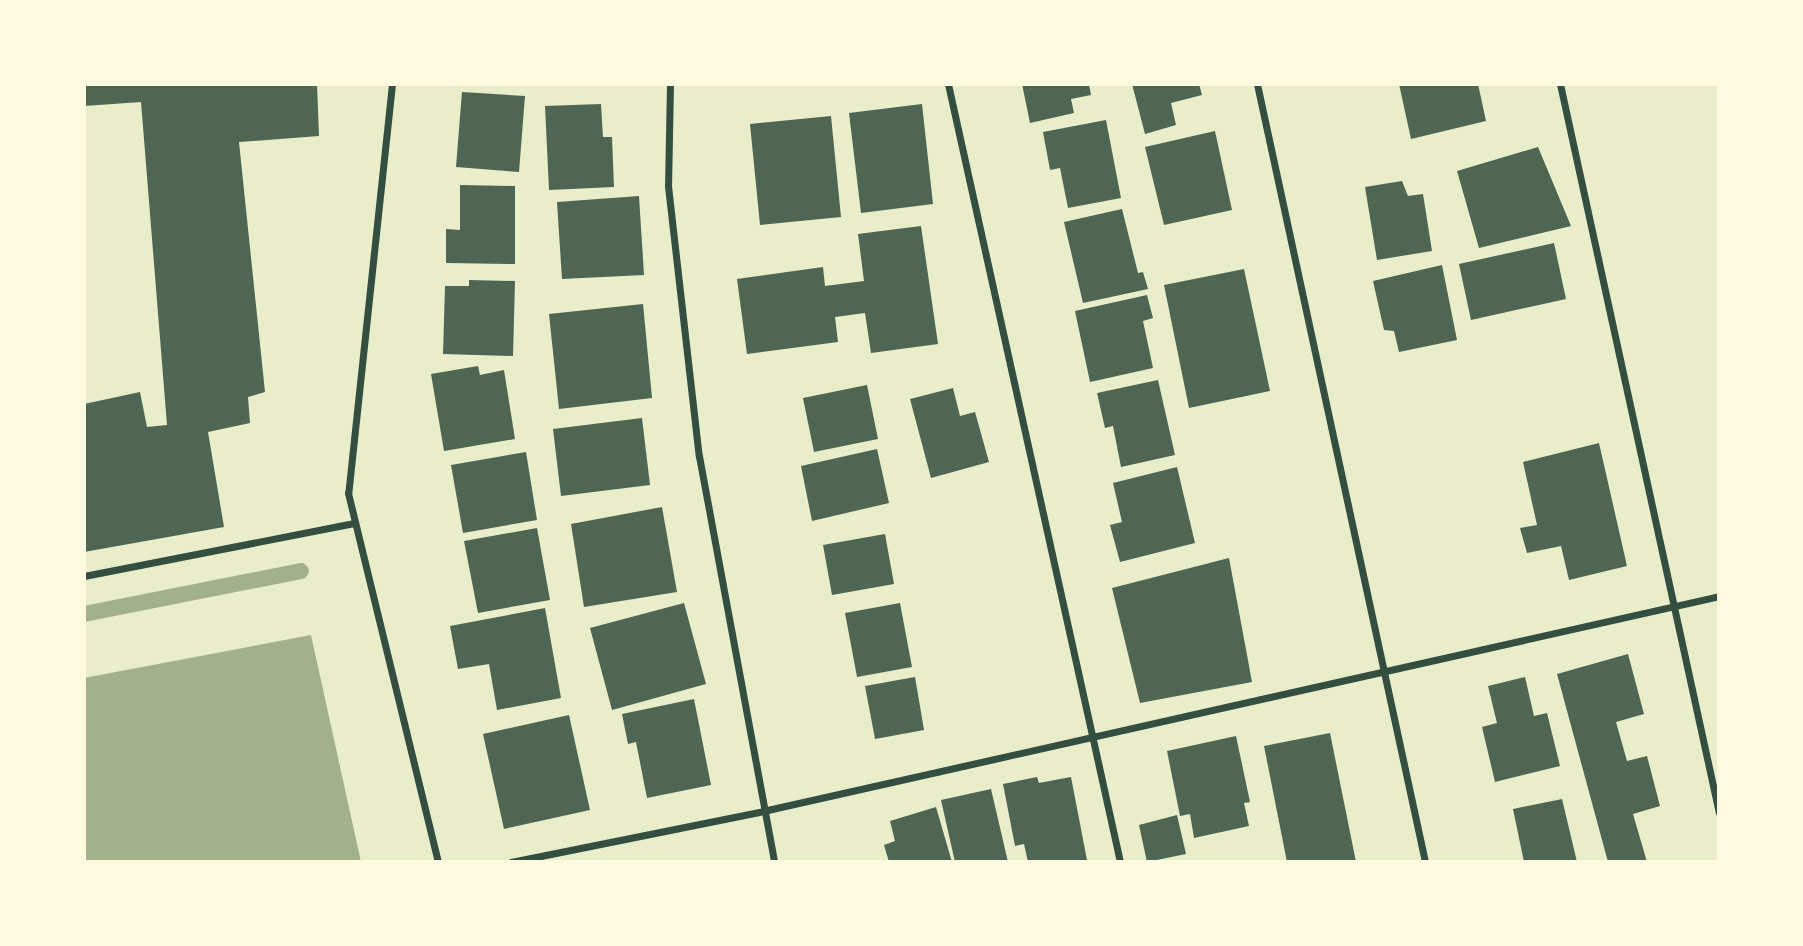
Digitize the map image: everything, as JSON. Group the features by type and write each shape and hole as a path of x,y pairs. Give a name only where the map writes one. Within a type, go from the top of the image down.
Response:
{"street":[{"path":"392,84 348,494 438,862"},
{"path":"670,84 668,186 699,456 763,811 775,862"},
{"path":"948,84 1120,862"},
{"path":"1257,84 1425,862"},
{"path":"1560,84 1719,813"},
{"path":"84,576 353,523"},
{"path":"511,862 763,811 1091,734 1719,596"}],"shaded area":[{"path":"311,635 361,862 84,862 84,678"}],"building":[{"path":"84,84 317,84 319,136 239,142 265,392 248,397 250,423 208,432 224,527 84,552 84,404 140,392 147,427 167,425 141,102 84,106"},
{"path":"1022,84 1089,84 1091,95 1071,99 1074,113 1030,123"},
{"path":"1132,84 1199,84 1202,95 1171,103 1176,125 1145,134"},
{"path":"1399,84 1478,84 1486,121 1411,139"},
{"path":"462,92 525,96 519,172 456,167"},
{"path":"601,104 603,137 612,137 614,187 549,190 545,106"},
{"path":"922,104 933,204 861,213 849,113"},
{"path":"831,116 841,217 760,225 750,124"},
{"path":"1106,120 1121,198 1068,208 1060,168 1050,170 1043,132"},
{"path":"1215,131 1232,210 1164,225 1145,147"},
{"path":"1538,147 1571,226 1479,248 1457,171"},
{"path":"1402,181 1408,196 1423,194 1432,251 1377,260 1365,187"},
{"path":"460,185 515,186 515,264 446,263 446,229 460,230"},
{"path":"639,196 644,275 562,279 557,202"},
{"path":"1122,209 1138,273 1143,272 1148,289 1083,303 1064,222"},
{"path":"921,226 938,344 871,353 865,313 835,317 838,342 747,354 737,279 823,267 825,286 864,281 858,234"},
{"path":"1554,243 1566,299 1471,320 1459,264"},
{"path":"1442,265 1457,340 1399,352 1394,331 1384,330 1373,281"},
{"path":"1244,269 1270,391 1189,408 1164,285"},
{"path":"469,280 515,281 513,356 443,354 445,286 469,286"},
{"path":"1147,295 1153,318 1143,321 1153,368 1090,382 1075,311"},
{"path":"643,304 652,398 559,409 549,314"},
{"path":"478,366 480,375 504,370 515,439 444,451 431,374"},
{"path":"1158,380 1175,455 1121,467 1113,426 1105,428 1097,393"},
{"path":"867,385 878,439 814,452 803,398"},
{"path":"953,388 960,416 975,412 989,462 931,478 910,399"},
{"path":"642,418 650,485 561,496 553,429"},
{"path":"1599,443 1627,566 1569,580 1561,546 1527,553 1520,528 1537,525 1523,462"},
{"path":"877,449 889,503 812,521 801,466"},
{"path":"526,452 537,520 463,533 451,465"},
{"path":"1177,467 1195,543 1120,562 1110,525 1122,522 1113,483"},
{"path":"662,507 677,592 584,607 571,524"},
{"path":"537,528 550,600 478,613 464,541"},
{"path":"885,534 894,584 832,595 823,545"},
{"path":"1229,558 1252,682 1140,703 1112,588"},
{"path":"684,603 706,684 612,710 590,628"},
{"path":"900,603 912,667 857,677 845,613"},
{"path":"545,608 561,698 497,710 489,664 458,669 450,626"},
{"path":"1628,654 1644,714 1616,722 1627,761 1647,756 1660,806 1633,814 1647,862 1608,862 1557,674"},
{"path":"915,677 924,730 875,739 865,686"},
{"path":"1525,677 1534,716 1547,713 1560,766 1495,782 1482,727 1497,723 1488,686"},
{"path":"694,699 711,785 647,798 636,742 628,744 622,714"},
{"path":"569,715 590,810 504,829 483,734"},
{"path":"1330,733 1356,862 1287,862 1264,746"},
{"path":"1236,736 1250,802 1244,803 1249,826 1194,838 1190,814 1180,816 1167,751"},
{"path":"1037,777 1039,783 1071,777 1087,860 1028,862 1024,844 1015,846 1003,784"},
{"path":"991,789 1008,862 955,862 941,800"},
{"path":"1562,799 1577,862 1524,862 1513,809"},
{"path":"936,807 952,862 889,862 884,845 895,841 890,821"},
{"path":"1177,815 1186,854 1147,862 1139,825"}],"waterway":[{"path":"84,614 301,571"}]}
